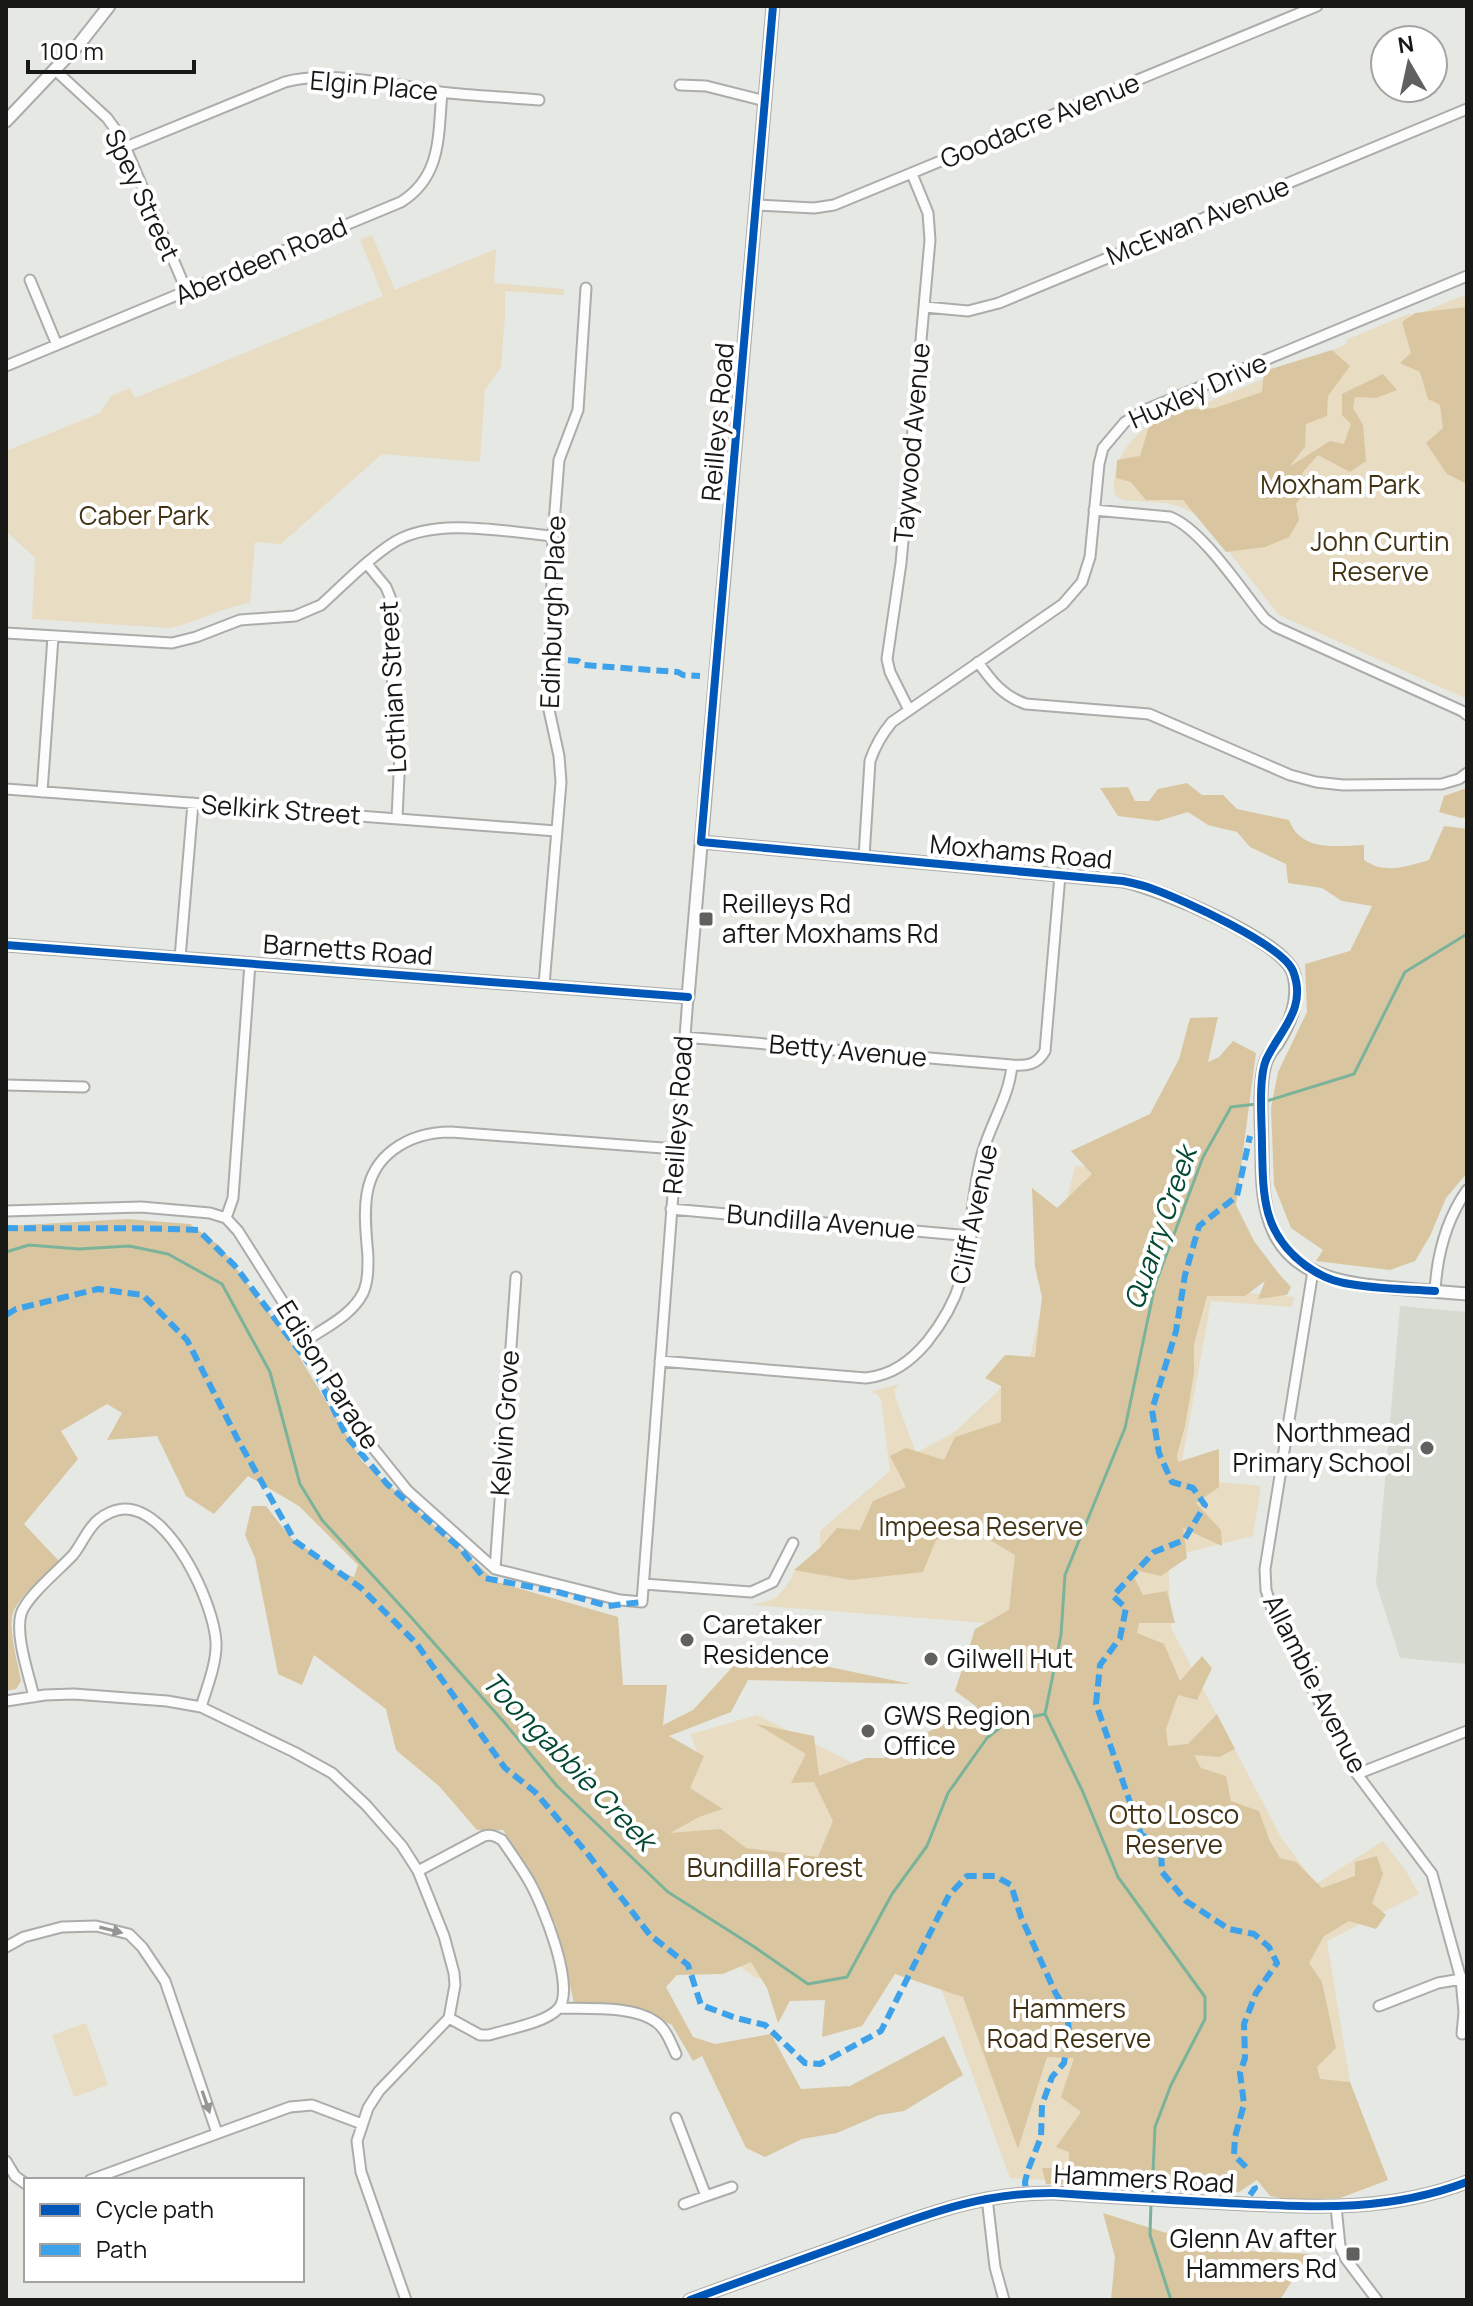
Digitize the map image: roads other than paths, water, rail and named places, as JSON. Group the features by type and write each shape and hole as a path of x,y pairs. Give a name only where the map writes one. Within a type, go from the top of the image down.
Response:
{"street":[{"path":"6,121 55,70 109,6"},
{"name":"Reilleys Road","path":"642,1602 684,1037 773,6"},
{"name":"Goodacre Avenue","path":"756,205 824,207 912,174 1317,6"},
{"name":"Spey Street","path":"55,70 107,118 126,147 187,292"},
{"name":"Elgin Place","path":"126,147 304,77 539,100"},
{"path":"680,85 706,86 765,101"},
{"name":"Aberdeen Road","path":"6,366 391,207 410,196 426,179 435,156 442,92"},
{"name":"McEwan Avenue","path":"925,307 968,311 999,303 1467,109"},
{"name":"Taywood Avenue","path":"909,710 887,659 901,563 930,226 912,174"},
{"name":"Huxley Drive","path":"864,857 870,761 874,747 892,722 1063,604 1074,593 1082,582 1090,557 1103,448 1125,422 1145,410 1467,276"},
{"path":"30,280 57,345"},
{"name":"Edinburgh Place","path":"544,985 561,782 549,710 553,536 559,460 578,410 586,288"},
{"path":"1094,510 1170,517 1180,521 1197,535 1265,619 1276,627 1467,715"},
{"path":"6,633 172,643 240,620 295,616 321,605 399,539 434,529 553,536"},
{"name":"Lothian Street","path":"367,564 386,587 394,607 392,703 400,747 397,818"},
{"path":"42,792 53,637"},
{"path":"978,662 996,687 1009,698 1026,704 1149,714 1290,775 1316,782 1343,785 1442,784 1467,773"},
{"name":"Selkirk Street","path":"6,789 556,831"},
{"path":"180,958 193,803"},
{"name":"Moxhams Road","path":"701,842 1112,880 1159,891 1263,943 1286,960 1295,977 1295,1005 1287,1028 1267,1058 1262,1080 1263,1186 1275,1234 1288,1251 1325,1278 1345,1283 1467,1294"},
{"path":"1012,1065 1032,1064 1045,1051 1060,875"},
{"name":"Barnetts Road","path":"6,945 688,997"},
{"path":"6,1211 141,1207 210,1213 226,1218 233,1198 250,963"},
{"name":"Betty Avenue","path":"684,1037 1012,1065"},
{"name":"Cliff Avenue","path":"660,1361 866,1378 887,1374 913,1357 947,1315 962,1282 981,1158 1008,1089 1012,1065"},
{"path":"6,1085 84,1087"},
{"path":"307,1340 343,1315 363,1294 368,1277 367,1188 380,1161 406,1142 431,1133 451,1132 676,1149"},
{"path":"1435,1291 1438,1254 1455,1210 1467,1190"},
{"name":"Bundilla Avenue","path":"671,1209 971,1236"},
{"name":"Edison Parade","path":"226,1218 238,1231 307,1340 358,1429 407,1490 495,1569 620,1600 642,1602"},
{"name":"Allambie Avenue","path":"1313,1271 1274,1506 1265,1569 1266,1590 1274,1615 1357,1774 1432,1874 1464,1978 1462,2034"},
{"name":"Kelvin Grove","path":"495,1569 516,1277"},
{"path":"34,1697 20,1632 22,1610 74,1554 98,1519 112,1511 125,1509 149,1518 182,1551 207,1605 216,1646 201,1707"},
{"path":"644,1584 751,1592 773,1582 793,1543"},
{"path":"6,1707 34,1697 61,1694 167,1701 201,1707 332,1773 402,1846 418,1871 444,1936 454,1973 454,1995 449,2018 379,2091 368,2108 357,2141 361,2172 406,2300"},
{"path":"6,1701 23,1700"},
{"path":"1357,1774 1467,1731"},
{"path":"418,1871 489,1834 502,1840 529,1880 549,1927 559,1962 563,2001 559,2008 544,2017 489,2035 480,2035 449,2018"},
{"path":"6,1947 24,1937 62,1927 96,1926 129,1934 142,1947 165,1981 217,2133"},
{"path":"1379,2006 1438,1983 1464,1978"},
{"path":"559,2008 618,2010 643,2015 664,2029 676,2054"},
{"path":"95,2178 300,2105 320,2107 362,2124"},
{"path":"676,2118 706,2196"},
{"path":"6,2161 12,2172 24,2182"},
{"name":"Hammers Road","path":"690,2300 925,2215 987,2198 1026,2193 1336,2207 1395,2202 1467,2182"},
{"path":"684,2204 732,2187"},
{"path":"987,2198 995,2267 1004,2300"},
{"path":"1336,2207 1340,2246 1377,2300"}],"waterway":[{"name":"Quarry Creek","path":"1045,1714 1061,1635 1065,1575 1125,1428 1155,1285 1203,1157 1231,1107 1257,1104 1354,1074 1405,972 1467,934"},
{"name":"Toongabbie Creek","path":"6,1252 29,1245 79,1249 129,1246 168,1254 222,1284 270,1372 300,1484 322,1520 503,1721 557,1786 668,1892 808,1984 847,1977 892,1894 927,1846 948,1793 987,1738 1007,1722 1045,1714"},
{"name":"Toongabbie Creek","path":"1045,1714 1082,1790 1118,1877 1205,1997 1205,2019 1171,2085 1155,2127 1152,2195"},
{"name":"Toongabbie Creek","path":"1151,2203 1150,2235 1171,2300"}],"place":[{"name":"Reilleys Rd after Moxhams Rd","path":"706,919"},
{"name":"Northmead Primary School","path":"1427,1448"},
{"name":"Caretaker Residence","path":"687,1640"},
{"name":"Gilwell Hut","path":"931,1659"},
{"name":"GWS Region Office","path":"868,1731"},
{"name":"Glenn Av after Hammers Rd","path":"1353,2254"}],"park label":[{"name":"Moxham Park","path":"1340,485"},
{"name":"Caber Park","path":"144,516"},
{"name":"John Curtin Reserve","path":"1380,557"},
{"name":"Impeesa Reserve","path":"981,1527"},
{"name":"Otto Losco Reserve","path":"1174,1830"},
{"name":"Bundilla Forest","path":"775,1868"},
{"name":"Hammers Road Reserve","path":"1069,2024"}]}
